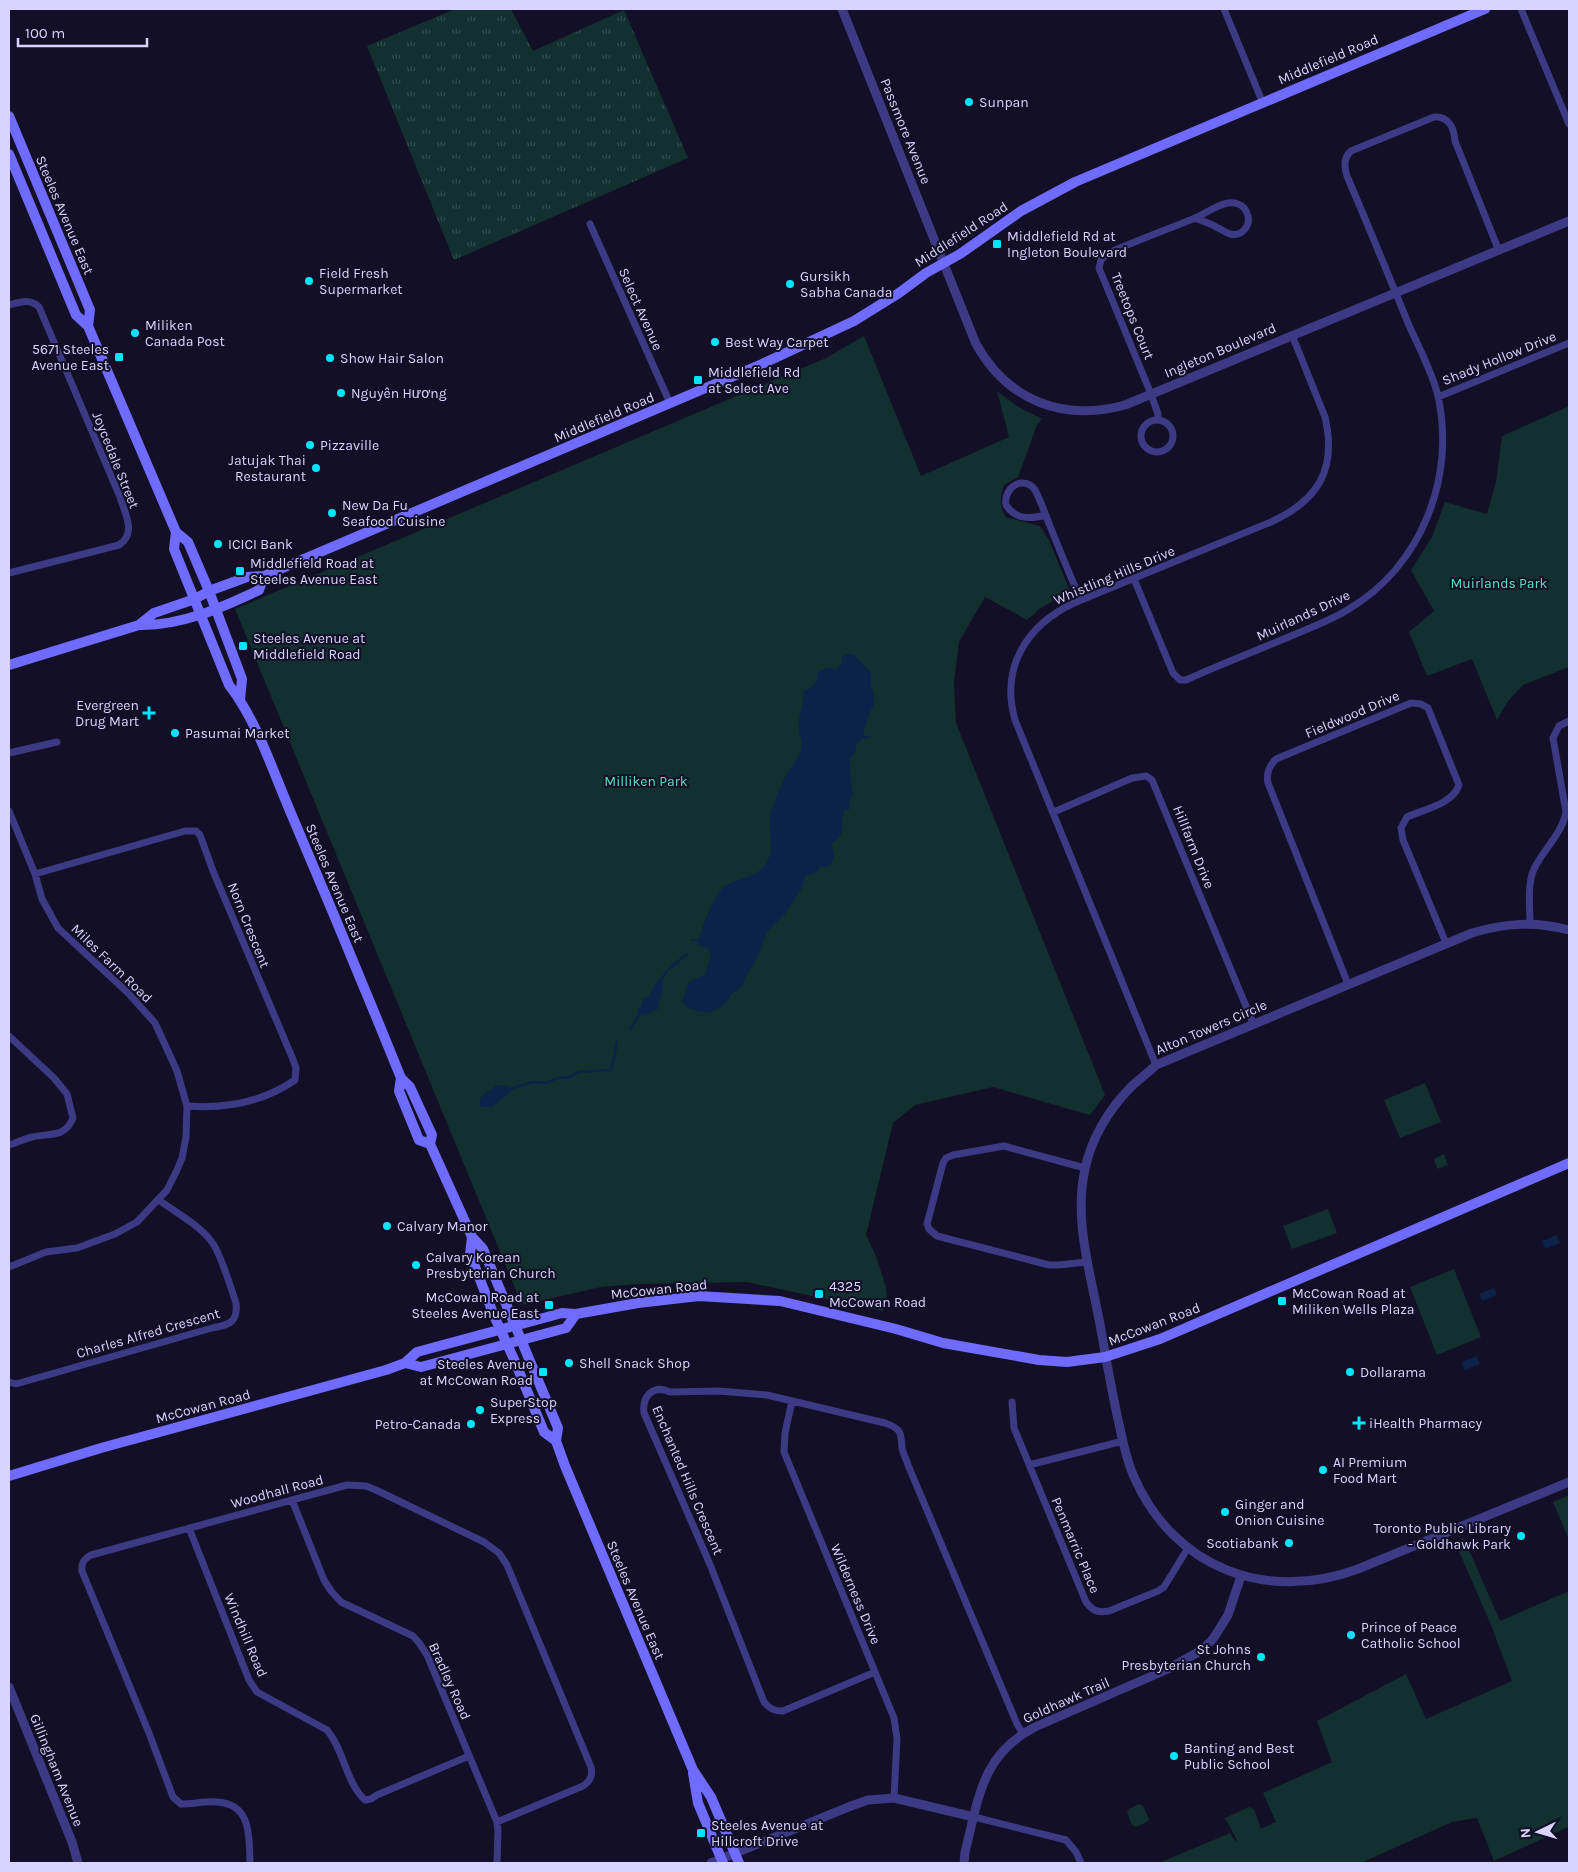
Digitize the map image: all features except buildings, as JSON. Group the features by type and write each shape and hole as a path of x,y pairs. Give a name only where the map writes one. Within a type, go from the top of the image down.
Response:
{"main road":[{"name":"Middlefield Road","path":"138,625 154,614 247,577 264,576 762,364 854,321 960,254 1014,216 1069,184 1485,9"},
{"name":"Steeles Avenue East","path":"9,116 90,310 88,326"},
{"name":"Steeles Avenue East","path":"9,154 76,315 88,326 176,532 188,542 242,678 240,700"},
{"name":"Steeles Avenue East","path":"176,532 174,549 229,685 240,700 340,926 401,1078 410,1087 432,1136 430,1144 472,1237 483,1249 558,1428 556,1440 693,1770 711,1797 737,1858"},
{"name":"Middlefield Road","path":"9,665 138,625 158,625 216,609 259,590 264,576"},
{"name":"McCowan Road","path":"405,1363 417,1352 562,1313 576,1314 700,1296 780,1301 896,1329 943,1343 1039,1360 1067,1362 1105,1357 1160,1339 1569,1163"},
{"name":"Steeles Avenue East","path":"472,1237 470,1254 501,1330 544,1432 556,1440"},
{"name":"McCowan Road","path":"9,1476 405,1363 421,1366 566,1328 576,1314"},
{"name":"Steeles Avenue East","path":"693,1770 698,1803 719,1862"}],"street":[{"name":"Passmore Avenue","path":"842,9 944,263"},
{"path":"1224,9 1262,102"},
{"path":"1521,9 1569,124"},
{"name":"Muirlands Drive","path":"1134,579 1173,673 1180,680 1186,680 1325,622 1350,609 1383,584 1400,565 1416,541 1430,512 1438,486 1443,440 1438,396 1345,168 1347,154 1354,149 1434,118 1440,117 1447,120 1451,124 1455,141 1499,251"},
{"name":"Treetops Court","path":"1151,394 1099,268 1101,260 1108,253 1195,218 1222,205 1235,203 1244,208 1248,214 1246,228 1234,235 1225,233 1216,226 1195,218"},
{"name":"Ingleton Boulevard","path":"944,263 979,349 990,366 1014,390 1039,403 1063,410 1096,411 1117,407 1151,394 1569,221"},
{"name":"Select Avenue","path":"590,224 670,403"},
{"name":"Joycedale Street","path":"9,305 24,301 33,302 39,307 120,497 130,530 125,541 119,545 9,573"},
{"name":"Whistling Hills Drive","path":"1156,1065 1015,720 1011,701 1011,682 1019,654 1032,632 1050,616 1081,600 1283,517 1305,502 1315,489 1326,468 1329,456 1328,431 1325,417 1292,336"},
{"name":"Shady Hollow Drive","path":"1438,396 1569,343"},
{"path":"1151,394 1158,414 1158,420"},
{"path":"1158,420 1169,426 1173,440 1168,449 1163,452 1152,452 1144,446 1142,431 1148,423 1158,420"},
{"path":"1046,515 1032,518 1015,515 1006,504 1006,493 1010,488 1018,484 1032,487 1046,515 1081,600"},
{"name":"Fieldwood Drive","path":"1348,984 1268,783 1268,773 1276,759 1411,703 1421,704 1428,708 1459,785 1457,791 1450,798 1407,817 1401,828 1403,840 1446,943"},
{"path":"1530,923 1530,885 1533,873 1563,823 1566,812 1566,803 1553,738 1559,726 1569,721"},
{"path":"9,753 58,742"},
{"name":"Hillfarm Drive","path":"1054,812 1132,778 1146,776 1152,780 1253,1023"},
{"name":"Miles Farm Road","path":"9,811 35,874 42,899 58,928 128,993 155,1023 177,1071 187,1106 186,1137 182,1158 167,1190 137,1222 115,1234 77,1248 46,1252 9,1267"},
{"name":"Norn Crescent","path":"35,874 184,831 196,831 200,835 213,871 296,1068 295,1080 283,1088 245,1102 208,1108 187,1106"},
{"name":"Alton Towers Circle","path":"1569,930 1530,923 1493,927 1446,943 1156,1065 1131,1087 1110,1113 1092,1146 1085,1168 1080,1201 1081,1220 1105,1357 1130,1468 1142,1492 1163,1524 1188,1548 1214,1563 1241,1576 1280,1582 1312,1581 1333,1577 1358,1569 1569,1482"},
{"path":"9,1036 54,1078 67,1094 73,1118 66,1130 59,1133 32,1137 9,1145"},
{"path":"1085,1168 1004,1146 994,1146 950,1156 942,1163 928,1224 932,1233 937,1236 1049,1265 1088,1262"},
{"name":"Charles Alfred Crescent","path":"9,1382 16,1384 203,1330 225,1326 233,1321 237,1313 236,1303 213,1242 199,1228 182,1218 159,1200"},
{"name":"Enchanted Hills Crescent","path":"875,1672 783,1711 769,1708 764,1702 709,1562 644,1413 643,1406 648,1394 660,1389 670,1392 743,1392 792,1401 885,1423 898,1430 903,1441 902,1449 908,1465 1017,1724 1023,1734"},
{"name":"Wilderness Drive","path":"792,1401 785,1433 784,1452 894,1718 897,1728 894,1798"},
{"name":"Penmarric Place","path":"1012,1402 1014,1428 1086,1602 1096,1611 1109,1611 1164,1587 1188,1548"},
{"path":"1029,1465 1123,1441"},
{"name":"Woodhall Road","path":"250,1863 247,1823 236,1808 228,1803 217,1802 181,1804 173,1797 149,1733 82,1572 81,1565 83,1560 91,1555 347,1485 371,1488 484,1542 503,1559 592,1773 588,1783 583,1786 497,1822"},
{"name":"Bradley Road","path":"292,1500 324,1580 331,1591 342,1602 413,1636 427,1655 497,1822 497,1863"},
{"name":"Windhill Road","path":"189,1528 249,1680 257,1692 327,1730 334,1738 355,1790 365,1800 469,1756"},
{"name":"Goldhawk Trail","path":"964,1863 982,1788 992,1765 1004,1749 1023,1734 1168,1669 1202,1650 1213,1640 1228,1615 1241,1576"},
{"name":"Gillingham Avenue","path":"9,1687 72,1842 78,1863"},
{"path":"719,1862 737,1858 851,1806 868,1800 894,1798 1066,1840 1071,1844 1081,1863"}],"green space":[{"path":"455,9 511,9 533,51 624,10 688,158 454,260 367,46"},
{"name":"Milliken Park","path":"864,336 921,476 1009,437 997,391 1017,406 1042,419 1037,425 1018,477 1004,485 1001,505 1006,517 1040,526 1049,540 1070,591 1041,608 1027,620 985,597 959,642 954,683 956,723 1105,1095 1090,1115 993,1087 915,1105 893,1123 866,1235 876,1256 886,1287 887,1300 883,1311 747,1282 638,1284 601,1287 522,1305 235,609 826,358"},
{"name":"Muirlands Park","path":"1569,406 1569,667 1523,685 1508,701 1497,720 1472,659 1427,676 1409,632 1434,611 1411,570 1432,537 1445,502 1487,514 1496,482 1502,436"},
{"path":"1425,1083 1441,1122 1400,1138 1384,1100"},
{"path":"1444,1154 1448,1165 1437,1169 1434,1159"},
{"path":"1328,1209 1337,1233 1292,1249 1283,1226"},
{"path":"1454,1269 1481,1337 1437,1355 1410,1287"},
{"path":"1569,1495 1569,1540 1553,1502"},
{"path":"1464,1538 1500,1621 1569,1591 1569,1830 1568,1827 1494,1861 1477,1818 1452,1822 1361,1863 1159,1863 1230,1833 1235,1841 1237,1840 1225,1818 1249,1807 1254,1809 1261,1829 1276,1822 1263,1793 1332,1762 1317,1721 1406,1674 1426,1719 1512,1681 1491,1625 1455,1542"},
{"path":"1139,1804 1143,1806 1149,1819 1147,1822 1136,1827 1132,1825 1127,1812"}],"water":[{"path":"847,654 853,654 871,673 874,706 870,711 863,733 864,736 869,736 870,738 863,739 856,744 856,751 850,758 853,795 849,800 849,810 844,810 841,835 831,845 834,851 833,860 826,868 820,866 818,872 805,876 802,888 785,914 767,932 759,954 742,987 731,994 728,1001 721,1007 709,1013 688,1008 682,1002 689,982 705,975 711,955 708,949 698,945 704,924 716,897 729,884 758,872 764,867 770,855 771,812 787,773 801,750 799,723 804,691 817,681 817,673 827,668 836,669 842,664 842,657"},
{"path":"669,968 662,981 658,1009 645,1016 637,1014 643,999 649,996 655,984"},
{"path":"496,1085 509,1086 513,1090 492,1107 480,1107 479,1103 482,1096"},
{"path":"1557,1235 1560,1243 1545,1249 1542,1241"},
{"path":"1494,1288 1497,1295 1482,1301 1479,1294"},
{"path":"1477,1356 1480,1364 1465,1370 1462,1362"}],"waterway":[{"path":"692,940 698,940"},
{"path":"670,968 687,954"},
{"path":"630,1030 639,1015"},
{"path":"513,1088 532,1082 547,1083 579,1072 610,1070 617,1042"}],"place":[{"name":"Sunpan","path":"969,102"},
{"name":"Middlefield Rd at Ingleton Boulevard","path":"997,244"},
{"name":"Field Fresh Supermarket","path":"309,281"},
{"name":"Gursikh Sabha Canada","path":"790,284"},
{"name":"Miliken Canada Post","path":"135,333"},
{"name":"Best Way Carpet","path":"715,342"},
{"name":"5671 Steeles Avenue East","path":"119,357"},
{"name":"Show Hair Salon","path":"330,358"},
{"name":"Middlefield Rd at Select Ave","path":"698,380"},
{"name":"Nguyên Hương","path":"341,393"},
{"name":"Pizzaville","path":"310,445"},
{"name":"Jatujak Thai Restaurant","path":"316,468"},
{"name":"New Da Fu Seafood Cuisine","path":"332,513"},
{"name":"ICICI Bank","path":"218,544"},
{"name":"Middlefield Road at Steeles Avenue East","path":"240,571"},
{"name":"Steeles Avenue at Middlefield Road","path":"243,646"},
{"name":"Evergreen Drug Mart","path":"149,713"},
{"name":"Pasumai Market","path":"175,733"},
{"name":"Calvary Manor","path":"387,1226"},
{"name":"Calvary Korean Presbyterian Church","path":"416,1265"},
{"name":"4325 McCowan Road","path":"819,1294"},
{"name":"McCowan Road at Miliken Wells Plaza","path":"1282,1301"},
{"name":"McCowan Road at Steeles Avenue East","path":"549,1305"},
{"name":"Shell Snack Shop","path":"569,1363"},
{"name":"Steeles Avenue at McCowan Road","path":"543,1372"},
{"name":"Dollarama","path":"1350,1372"},
{"name":"SuperStop Express","path":"480,1410"},
{"name":"iHealth Pharmacy","path":"1359,1423"},
{"name":"Petro-Canada","path":"471,1424"},
{"name":"AI Premium Food Mart","path":"1323,1470"},
{"name":"Ginger and Onion Cuisine","path":"1225,1512"},
{"name":"Toronto Public Library - Goldhawk Park","path":"1521,1536"},
{"name":"Scotiabank","path":"1289,1543"},
{"name":"Prince of Peace Catholic School","path":"1351,1635"},
{"name":"St Johns Presbyterian Church","path":"1261,1657"},
{"name":"Banting and Best Public School","path":"1174,1756"},
{"name":"Steeles Avenue at Hillcroft Drive","path":"701,1833"}]}
